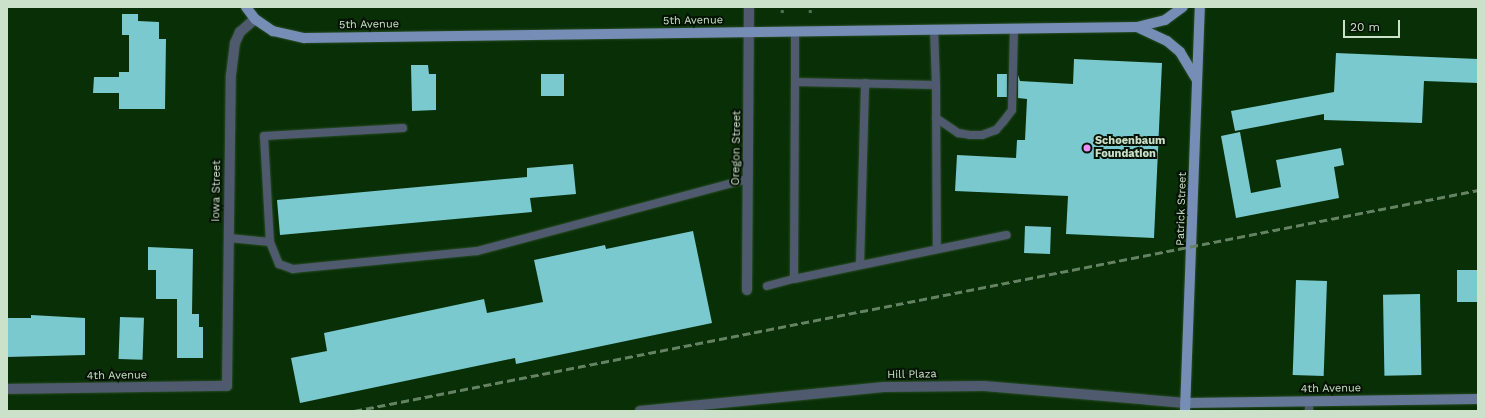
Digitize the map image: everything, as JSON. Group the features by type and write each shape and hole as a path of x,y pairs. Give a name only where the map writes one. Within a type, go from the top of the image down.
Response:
{"main road":[{"path":"246,7 255,19"},
{"path":"1137,27 1166,20 1183,7"},
{"name":"Patrick Street","path":"1184,407 1200,7"},
{"name":"5th Avenue","path":"255,19 273,31 304,38 1137,27"},
{"path":"1137,27 1167,41 1180,52 1197,80"}],"street":[{"name":"Oregon Street","path":"747,290 749,7"},
{"name":"Iowa Street","path":"227,386 231,75 235,43 240,32 255,19"},
{"name":"4th Avenue","path":"7,389 227,386"},
{"name":"Hill Plaza","path":"640,411 884,387 976,386 1012,386 1184,407"},
{"name":"4th Avenue","path":"1184,407 1309,406 1478,400"}],"lane":[{"path":"936,118 958,133 970,135 982,135 996,130 1003,122 1012,110 1014,28"},
{"path":"934,29 936,85 937,249"},
{"path":"794,279 795,31"},
{"path":"795,82 936,85"},
{"path":"860,265 865,83"},
{"path":"403,128 264,136 270,242 279,264 293,269 477,251 748,179"},
{"path":"767,286 794,279 1006,235"},
{"path":"229,238 270,242"}],"path":[{"path":"782,7 782,13"},
{"path":"810,7 810,13"}],"building":[{"path":"122,14 138,14 138,21 159,22 159,39 166,39 165,109 119,109 119,93 93,93 94,77 119,77 119,72 129,72 129,35 122,35"},
{"path":"1336,53 1478,59 1478,83 1424,81 1422,123 1324,120 1324,114 1235,131 1231,111 1334,92"},
{"name":"Schoenbaum Foundation","path":"1074,59 1162,63 1154,238 1066,234 1068,196 955,191 957,155 1016,158 1017,140 1025,140 1027,99 1018,98 1018,75 1020,81 1073,84"},
{"path":"411,65 428,65 429,74 436,74 436,110 412,111"},
{"path":"541,74 564,74 564,96 541,96"},
{"path":"997,74 1007,74 1007,97 997,97"},
{"path":"1240,132 1251,193 1281,187 1276,160 1341,148 1344,165 1334,167 1339,198 1236,218 1221,136"},
{"path":"573,164 576,194 530,198 532,212 280,235 277,200 527,177 527,168"},
{"path":"1025,226 1051,227 1050,254 1024,253"},
{"path":"693,231 712,323 516,364 515,358 300,403 291,358 327,351 324,333 484,299 487,313 543,302 534,260 605,245 606,249"},
{"path":"148,247 193,249 192,314 199,314 199,327 203,327 203,358 177,358 177,299 156,299 156,270 148,270"},
{"path":"1457,270 1478,270 1478,302 1457,302"},
{"path":"1296,280 1327,281 1324,376 1293,375"},
{"path":"1420,294 1421,375 1384,376 1383,295"},
{"path":"31,315 85,318 85,355 7,357 7,318 31,318"},
{"path":"120,317 144,318 143,360 119,359"}],"railway":[{"path":"354,411 1478,190"}],"place":[{"name":"Schoenbaum Foundation","path":"1087,148"}]}
